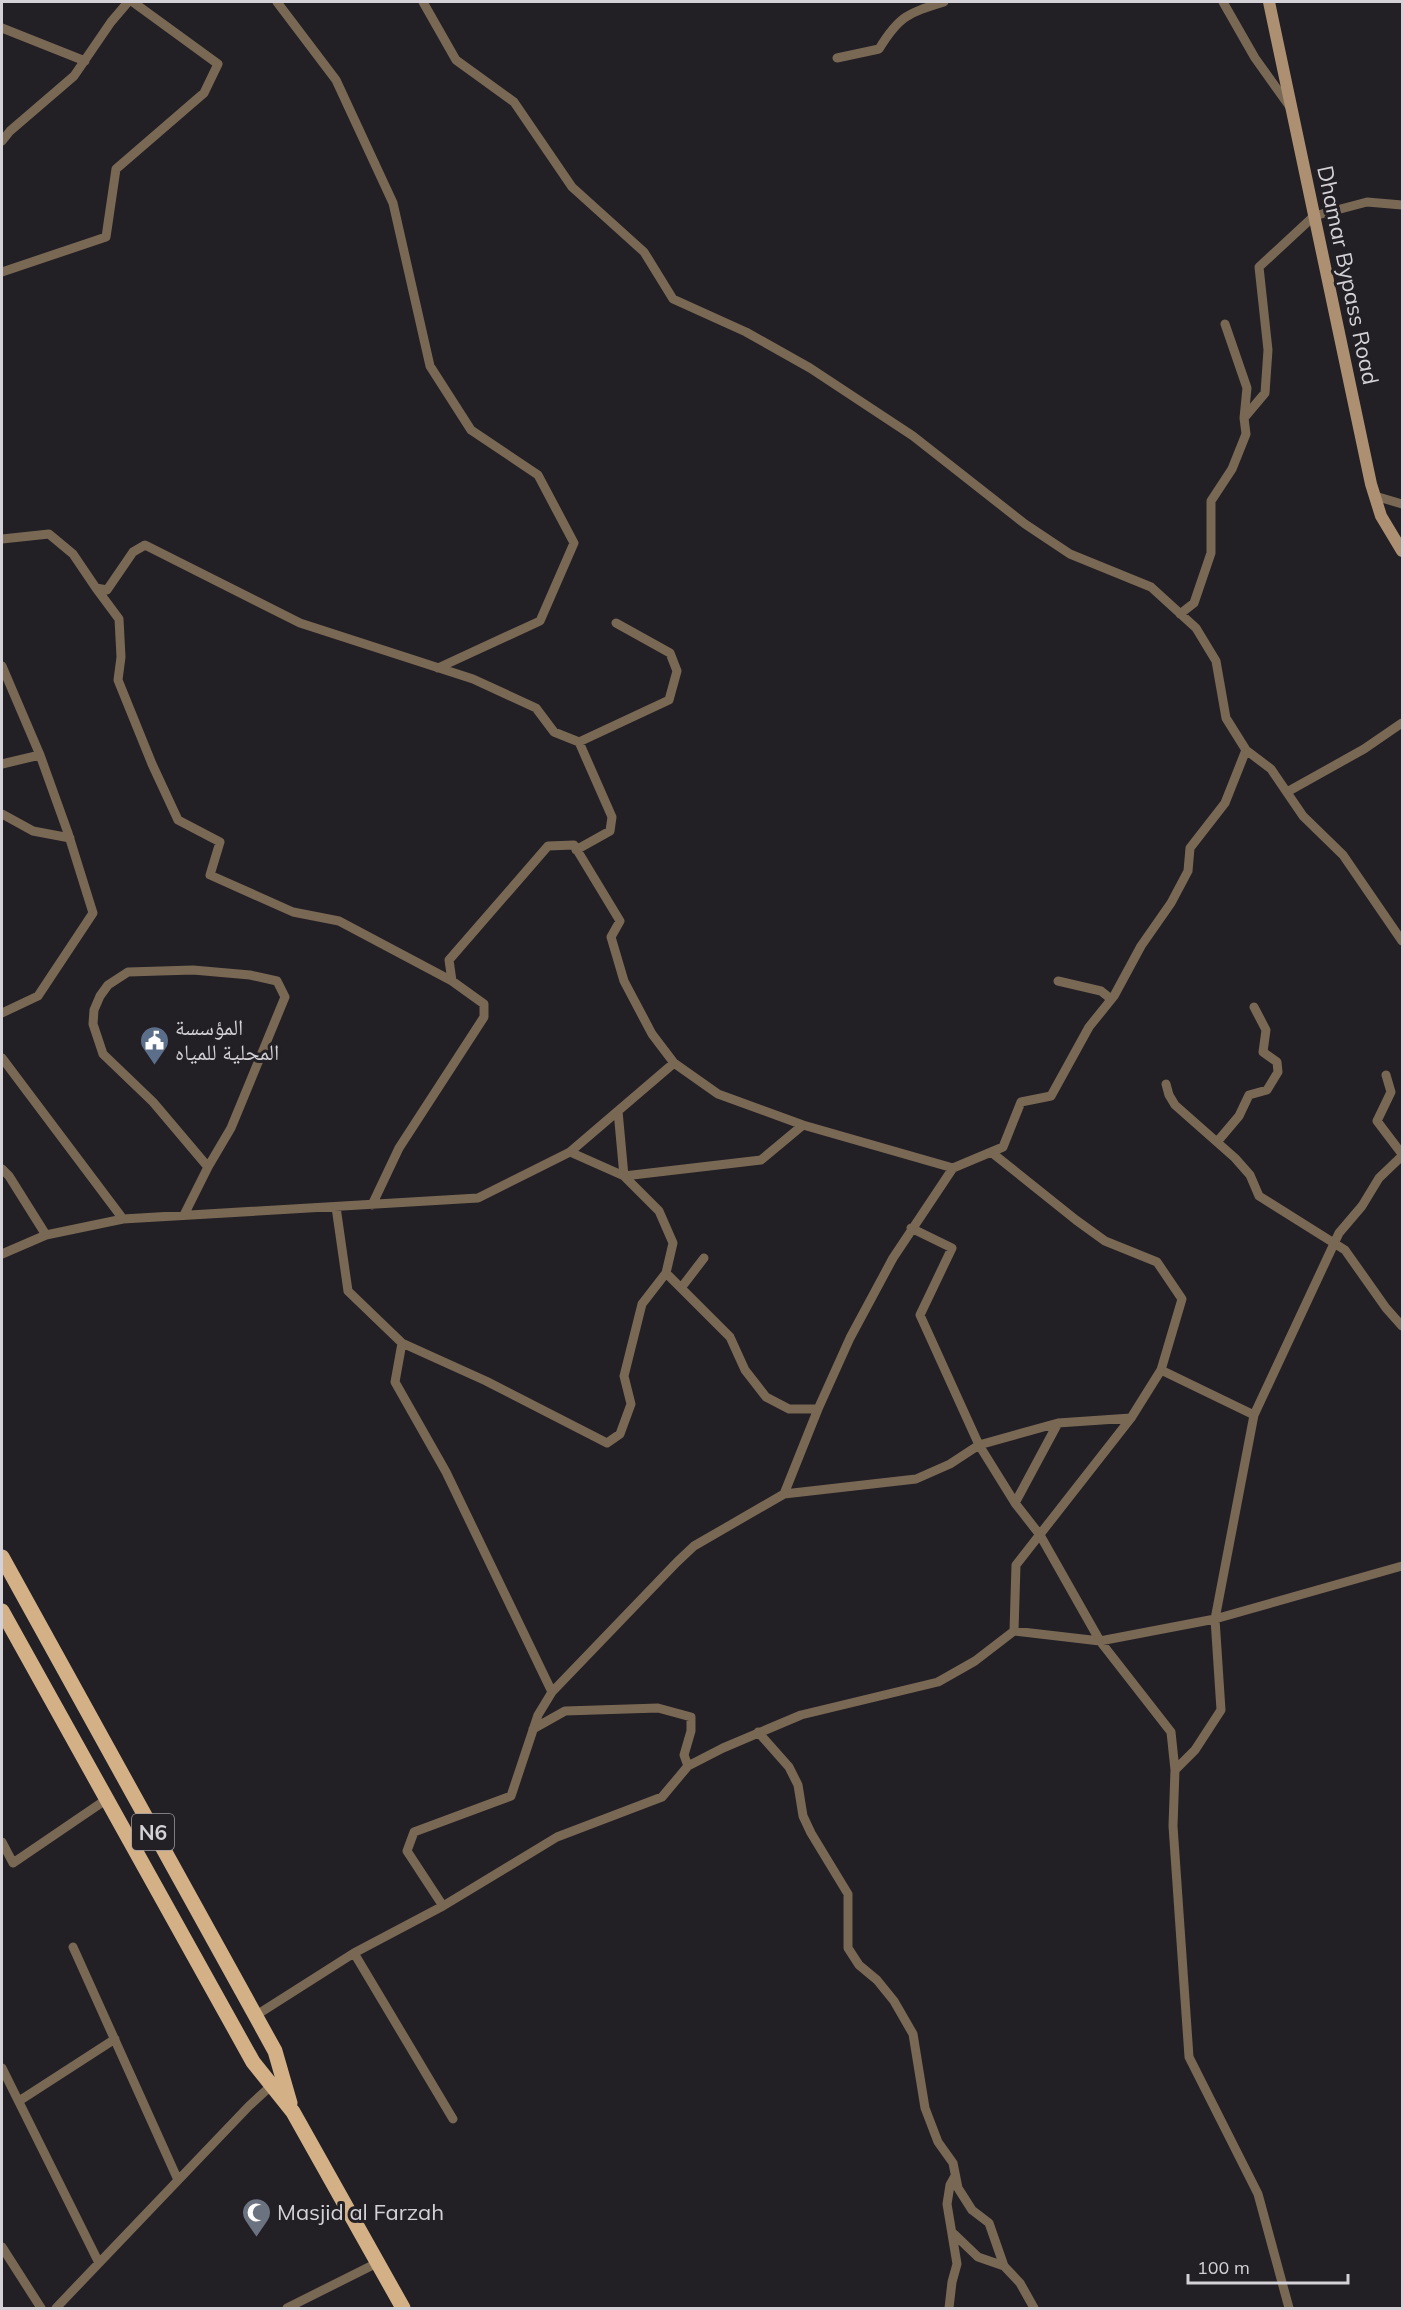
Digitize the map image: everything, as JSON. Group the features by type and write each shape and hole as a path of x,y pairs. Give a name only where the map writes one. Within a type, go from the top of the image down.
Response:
{"main road":[{"name":"Dhamar Bypass Road","path":"1269,2 1375,496 1381,516 1402,550"},
{"name":"N6","path":"2,1557 275,2051 277,2081 403,2308"},
{"name":"N6","path":"2,1611 253,2062 277,2081"}],"street":[{"path":"2,141 10,131 74,76 111,22 128,2"},
{"path":"2,272 106,237 116,169 204,93 218,63 134,2"},
{"path":"277,2 336,80 393,203 430,366 471,430 538,475 574,543 540,621 438,668"},
{"path":"423,2 456,60 514,102 572,187 644,252 673,299 746,332 810,368 913,436 1025,525 1070,554 1151,588 1196,628 1216,661 1226,718 1246,750 1271,769 1304,816 1343,855 1402,941"},
{"path":"837,58 879,49 893,26 916,11 944,2"},
{"path":"1223,2 1255,58 1292,109"},
{"path":"2,28 85,62"},
{"path":"1244,418 1264,393 1268,350 1259,267 1314,216 1367,202 1402,205"},
{"path":"1179,614 1194,603 1211,553 1211,501 1232,470 1246,434 1244,418 1247,388 1226,324"},
{"path":"1375,496 1402,504"},
{"path":"2,539 49,534 74,554 119,619 121,657 118,680 152,764 178,820 220,842 210,875 293,912 339,921 452,981 484,1004 484,1017 399,1148 372,1205"},
{"path":"96,588 107,590 133,552 145,545 300,623 473,679 536,708 554,732 579,742 612,817 610,831 576,850"},
{"path":"579,742 669,700 678,671 670,653 616,623"},
{"path":"2,666 40,755 70,838 93,913 38,996 2,1013"},
{"path":"1287,792 1364,749 1402,723"},
{"path":"784,1494 818,1409 850,1338 911,1228 954,1168 1003,1147 1021,1102 1051,1096 1089,1027 1111,999 1188,872 1190,848 1225,803 1246,750"},
{"path":"2,764 40,755"},
{"path":"2,814 33,831 70,838"},
{"path":"452,981 449,960 548,846 573,845 620,921 611,938 624,981 652,1034 674,1062 718,1095 803,1125 954,1168"},
{"path":"184,1215 231,1128 285,997 277,981 250,975 193,970 128,972 108,985 100,996 94,1010 93,1024 97,1041 103,1054 153,1102 208,1167"},
{"path":"1058,981 1101,991 1111,999"},
{"path":"1217,1142 1239,1116 1249,1095 1267,1090 1278,1072 1276,1061 1263,1052 1266,1030 1254,1007"},
{"path":"2,1058 123,1219"},
{"path":"2,1254 46,1235 123,1219 478,1198 570,1152 674,1062"},
{"path":"1175,1770 1195,1750 1221,1710 1215,1619 1254,1415 1339,1233 1362,1206 1379,1178 1402,1155 1377,1121 1391,1092 1386,1075"},
{"path":"1166,1084 1175,1105 1250,1175 1259,1196 1345,1250 1386,1308 1402,1326"},
{"path":"618,1111 624,1176"},
{"path":"624,1176 761,1160 803,1125"},
{"path":"336,1207 348,1291 402,1343 486,1381 607,1443 620,1434 631,1404 624,1376 642,1304 666,1273 673,1243 659,1211 624,1176 570,1152"},
{"path":"991,1152 1105,1241 1157,1262 1182,1299 1161,1370 1131,1418 1016,1565 1014,1631"},
{"path":"2,1169 9,1176 46,1235"},
{"path":"911,1228 952,1248 920,1315 979,1445 1015,1503 1040,1535 1100,1641 1171,1732 1175,1770 1173,1826 1189,2057 1258,2194 1289,2308"},
{"path":"681,1288 704,1258"},
{"path":"666,1273 730,1337 745,1370 765,1397 789,1409 818,1409"},
{"path":"402,1343 395,1382 446,1472 552,1692"},
{"path":"1161,1370 1254,1415"},
{"path":"443,1906 407,1851 414,1832 512,1796 538,1715 552,1692 694,1546 784,1494 916,1479 950,1464 979,1445 1058,1423 1131,1418"},
{"path":"1015,1503 1058,1423"},
{"path":"255,2016 354,1953 443,1906 557,1837 662,1797 688,1766 758,1732 801,1715 938,1682 975,1661 1014,1631 1100,1641 1215,1619 1402,1566"},
{"path":"533,1730 565,1711 658,1708 691,1717 692,1731 684,1755 688,1766"},
{"path":"758,1732 789,1767 798,1785 803,1816 807,1825 848,1894 848,1948 859,1965 877,1980 894,2001 913,2034 925,2108 938,2142 953,2163 958,2188 972,2210 989,2223 1004,2266 1020,2283 1034,2308"},
{"path":"2,1842 13,1863 107,1799"},
{"path":"73,1947 178,2180"},
{"path":"354,1953 453,2119"},
{"path":"19,2101 115,2039"},
{"path":"2,2068 99,2264"},
{"path":"56,2308 178,2180 277,2081"},
{"path":"949,2308 957,2264 947,2204 950,2185 955,2176"},
{"path":"952,2232 978,2257 1004,2266"},
{"path":"2,2247 40,2308"},
{"path":"287,2308 377,2264"}],"place":[{"name":"المؤسسة المحلية للمياه","path":"154,1066"},
{"name":"Masjid al Farzah","path":"256,2238"}]}
